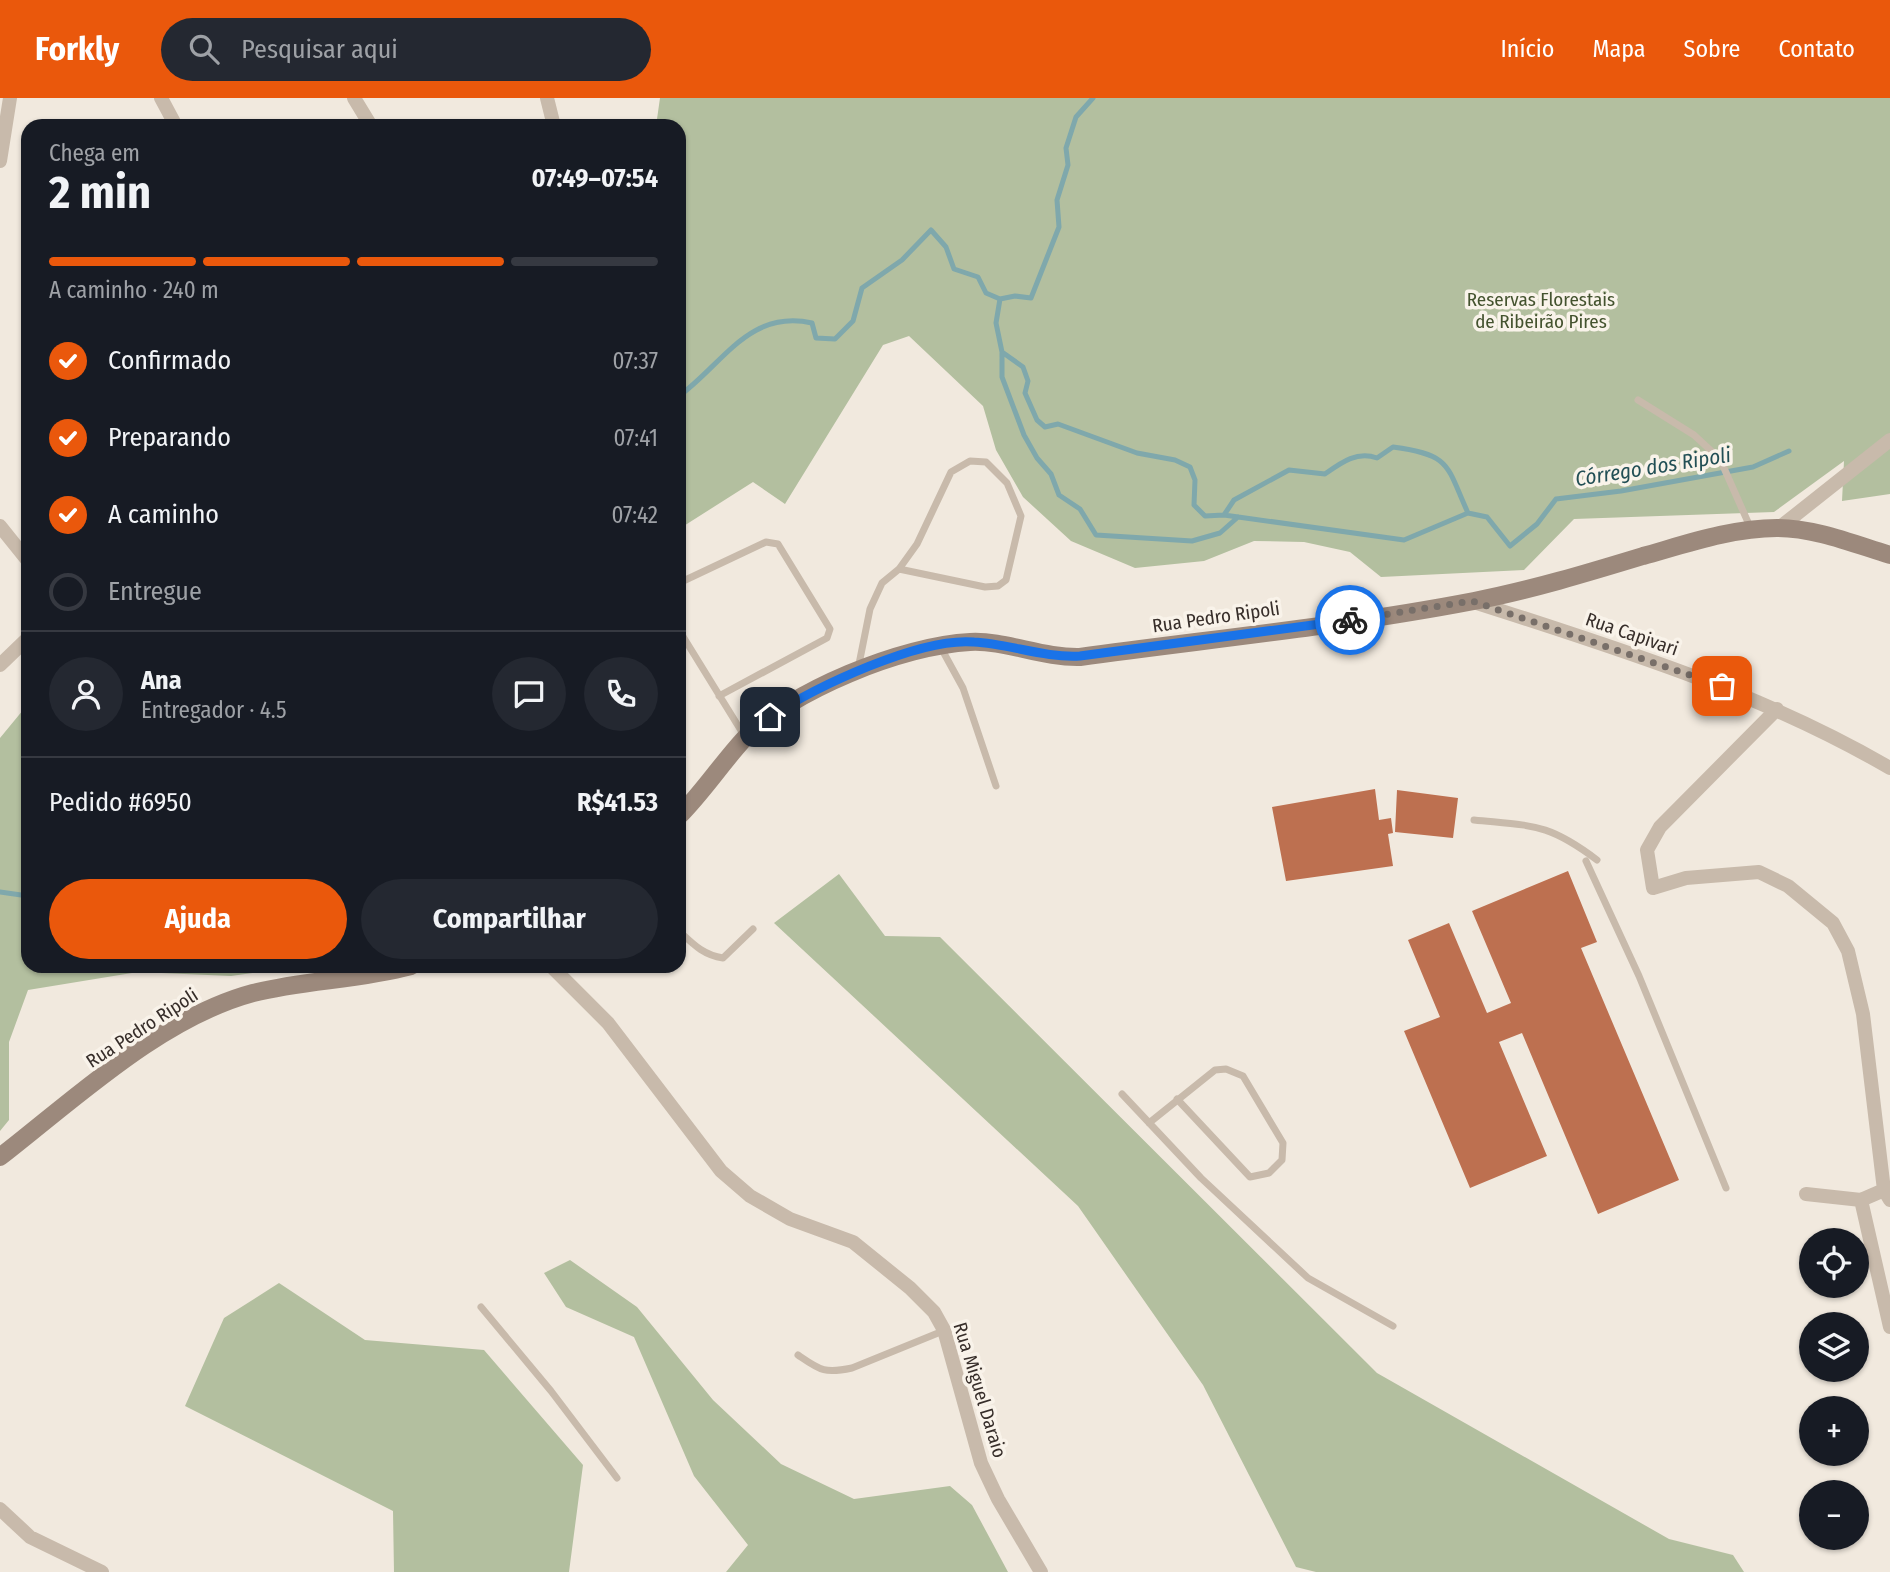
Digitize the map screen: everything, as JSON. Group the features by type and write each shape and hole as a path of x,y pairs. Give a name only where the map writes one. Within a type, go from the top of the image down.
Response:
{"street":[{"path":"0,161 10,98"},
{"path":"161,98 172,119"},
{"path":"354,98 367,119"},
{"path":"547,98 552,119"},
{"path":"1779,528 1890,440"},
{"path":"0,527 21,552"},
{"name":"Rua Pedro Ripoli","path":"686,808 746,738 802,696 858,671 940,646 972,641 1061,657 1080,656 1472,601 1538,587 1696,541 1751,530 1779,528 1830,536 1890,555"},
{"name":"Rua Capivari","path":"1472,601 1669,666 1777,709 1890,768"},
{"path":"0,665 21,645"},
{"path":"1777,709 1656,833 1647,850 1653,888 1686,878 1759,872 1788,886 1833,923 1848,951 1863,1014 1887,1195 1861,1200 1806,1194"},
{"name":"Rua Pedro Ripoli","path":"0,1157 124,1060 218,1005 253,993 370,973"},
{"name":"Rua Miguel Daraio","path":"558,973 608,1023 721,1171 750,1196 790,1219 853,1242 911,1288 934,1312 944,1330 981,1463 998,1499 1041,1572"},
{"path":"1861,1200 1890,1327"},
{"path":"0,1509 30,1537 102,1572"}],"lane":[{"path":"1638,400 1694,435 1720,459 1751,530"},
{"path":"858,671 874,596 882,583 899,569 917,544 951,472 970,461 986,462 1007,483 1021,516 1006,580 998,586 985,587 899,569"},
{"path":"686,580 766,542 778,544 830,629 827,638 719,696"},
{"path":"686,642 746,738"},
{"path":"940,646 963,688 996,786"},
{"path":"1474,820 1544,827 1564,835 1598,860"},
{"path":"1586,861 1639,976 1726,1188"},
{"path":"686,938 698,949 723,958 753,929"},
{"path":"1149,1122 1177,1099 1215,1070 1226,1069 1243,1076 1283,1143 1282,1160 1269,1173 1250,1177 1177,1099"},
{"path":"1122,1094 1201,1178 1308,1278 1393,1326"},
{"path":"481,1307 551,1391 617,1478"},
{"path":"798,1354 823,1372 839,1371 944,1330"}],"green space":[{"name":"Reservas Florestais de Ribeirão Pires","path":"660,98 1890,98 1890,494 1842,501 1844,461 1774,512 1574,519 1524,570 1381,577 1350,552 1304,542 1254,541 1204,561 1135,568 1071,541 1023,497 996,450 983,406 909,336 883,345 785,504 753,482 686,525 686,119 657,119"},
{"path":"21,712 21,973 132,973 28,990 9,1042 9,1120 0,1131 0,738"},
{"path":"839,874 885,936 940,937 1377,1373 1669,1539 1733,1555 1744,1572 1316,1572 1296,1567 1203,1385 1078,1206 774,923"},
{"path":"161,973 253,973 231,976"},
{"path":"570,1260 637,1307 713,1400 781,1464 854,1499 950,1486 972,1505 1008,1572 726,1572 748,1545 694,1476 634,1337 566,1307 544,1273"},
{"path":"279,1283 365,1340 484,1350 583,1465 569,1572 394,1572 393,1511 185,1406 224,1318"}],"building":[{"path":"1375,789 1379,820 1391,818 1393,833 1388,834 1393,866 1286,881 1272,807"},
{"path":"1397,790 1458,798 1453,838 1395,832"},
{"path":"1568,871 1597,942 1581,948 1679,1180 1598,1214 1522,1033 1499,1042 1547,1156 1470,1188 1404,1031 1440,1017 1408,940 1449,923 1487,1013 1511,1003 1472,911"}],"waterway":[{"path":"1000,299 1015,296 1031,298 1059,227 1057,200 1068,165 1066,148 1076,117 1093,98"},
{"name":"Córrego dos Ripoli","path":"686,390 738,342 771,324 790,321 812,323 816,338 835,339 853,321 862,288 902,260 931,230 946,247 954,269 978,277 986,293 1000,299 996,323 1002,352 1023,367 1028,381 1025,393 1037,420 1045,427 1058,424 1137,453 1175,460 1190,467 1195,480 1194,505 1205,516 1224,515 1404,540 1468,513 1487,517 1510,546 1537,524 1556,499 1621,491 1753,467 1789,451"},
{"name":"Córrego dos Ripoli","path":"1002,352 1002,377 1024,435 1037,458 1051,474 1059,495 1080,509 1096,535 1192,541 1220,533 1238,517"},
{"name":"Córrego dos Ripoli","path":"1224,515 1234,500 1289,470 1325,474 1350,459 1363,456 1377,458 1393,447 1427,454 1444,465 1468,513"},
{"name":"Córrego dos Ripoli","path":"0,892 21,895"}],"way so far":[{"path":"1350,620 1472,601 1722,686"}],"route":[{"path":"770,717 832,681 898,657 940,646 972,641 1061,657 1080,656 1350,620"}]}
